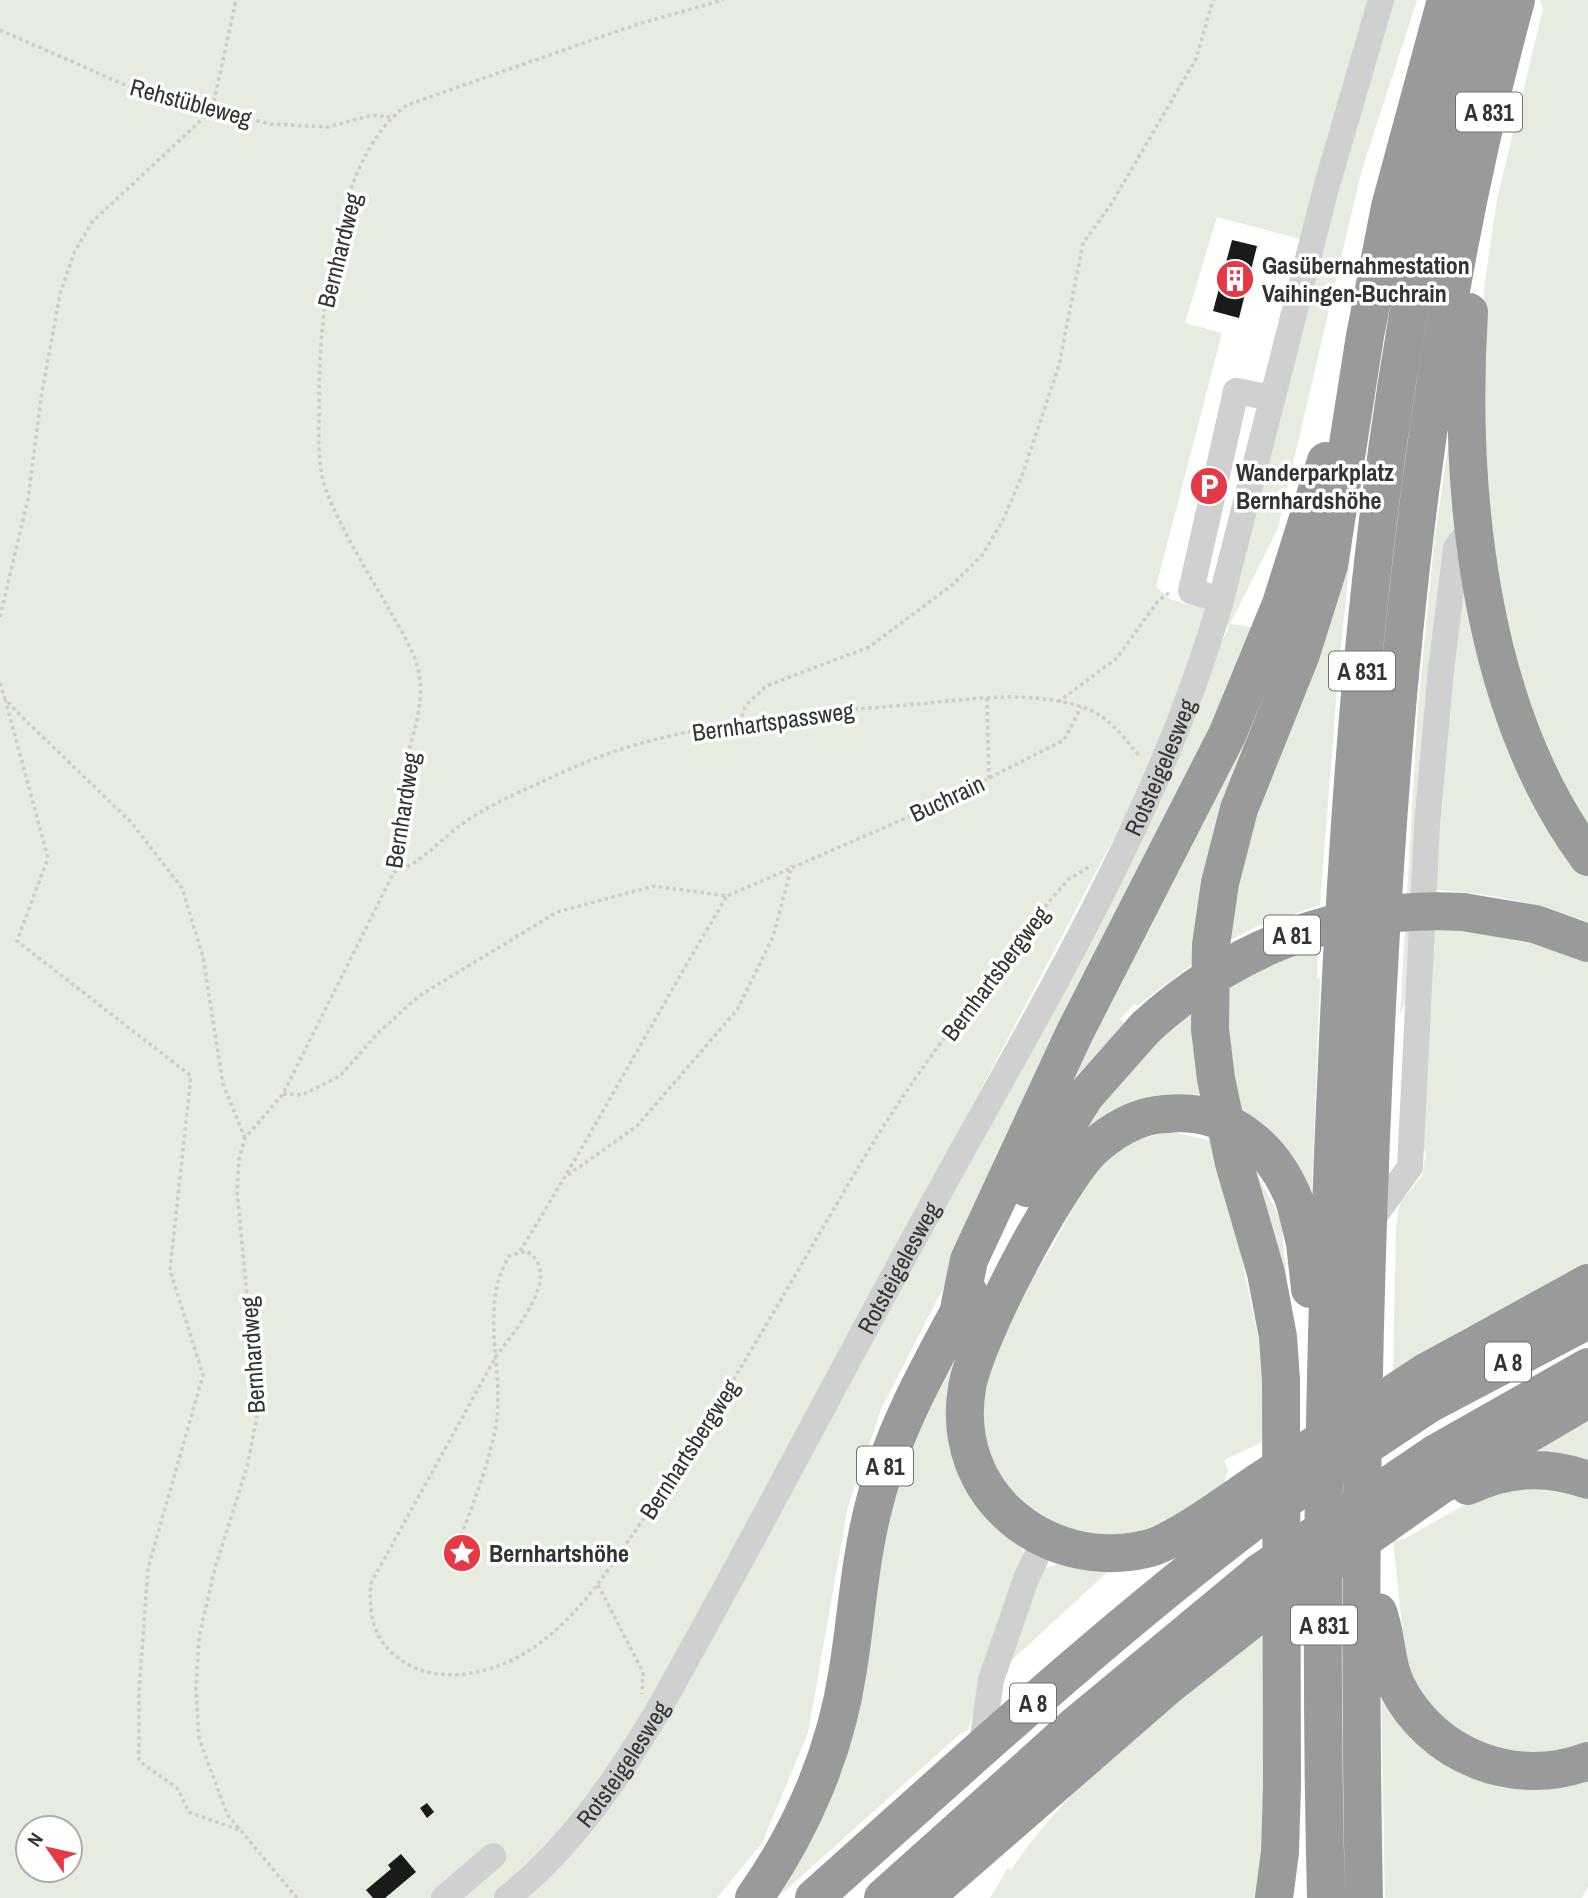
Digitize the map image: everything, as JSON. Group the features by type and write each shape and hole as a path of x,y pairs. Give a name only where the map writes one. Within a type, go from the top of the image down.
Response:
{"highway":[{"path":"1274,1898 1280,1852 1282,1786 1281,1380 1272,1294 1234,1163 1216,1079 1210,1029 1211,945 1230,840 1251,776 1301,654 1329,565 1365,337 1405,144 1446,0"},
{"name":"A 831","path":"1326,1882 1324,1573 1327,1352 1346,888 1373,568 1400,368 1426,219 1478,0"},
{"name":"A 831","path":"1364,1898 1362,1582 1368,1225 1381,938 1402,656 1423,469 1463,224 1516,0"},
{"path":"1463,224 1473,268 1466,399 1474,524 1491,624 1514,709 1547,790 1588,857"},
{"path":"958,1314 969,1260 1087,1007 1197,800 1254,673 1316,497 1346,372 1365,337"},
{"name":"A 81","path":"754,1898 788,1843 824,1765 843,1700 867,1536 881,1479 904,1419 958,1314 1065,1125 1105,1071 1146,1027 1208,977 1246,955 1292,935 1347,919 1396,912 1463,912 1535,924 1588,943"},
{"path":"1259,1499 1150,1548 1100,1554 1044,1540 1012,1518 985,1485 968,1440 967,1389 976,1355 995,1313 1080,1162 1117,1130 1146,1118 1166,1114 1207,1116 1248,1135 1281,1171 1295,1202 1305,1243 1311,1300 1327,1352"},
{"path":"1428,1388 1588,1283"},
{"name":"A 8","path":"814,1898 1177,1579 1259,1499 1428,1388 1588,1320"},
{"name":"A 8","path":"883,1898 1077,1724 1259,1573 1442,1478 1588,1367"},
{"path":"925,1898 1170,1684 1260,1613 1401,1513 1442,1478 1588,1399"},
{"path":"1442,1478 1475,1483 1515,1470 1559,1472 1588,1480"},
{"path":"1362,1582 1380,1616 1395,1683 1413,1713 1439,1740 1469,1758 1507,1769 1541,1771 1588,1760"},
{"path":"962,1898 978,1872 1031,1807"}],"lane":[{"name":"Rotsteigelesweg","path":"514,1893 559,1852 590,1815 656,1714 1117,866 1158,777 1209,644 1348,105 1381,0"},
{"path":"1221,600 1191,592 1236,391 1272,398"},
{"path":"1368,1225 1410,1167 1427,826 1441,670 1456,548 1474,524"},
{"path":"981,1750 991,1680 1026,1579 1044,1540"},
{"path":"444,1898 489,1859 514,1893"},
{"path":"1305,1898 1326,1882"}],"path":[{"path":"0,617 28,499 41,398 60,294 74,253 92,222 212,110 236,0"},
{"path":"390,117 407,105 436,92 638,24 723,0"},
{"path":"739,723 746,705 766,687 869,647 951,585 983,554 1002,522 1021,476 1059,365 1083,243 1111,206 1196,59 1212,13 1213,0"},
{"name":"Rehstübleweg","path":"0,30 148,95 271,124 328,127 372,115 390,117"},
{"name":"Bernhardweg","path":"297,1898 227,1814 199,1738 195,1688 199,1637 247,1467 258,1411 237,1191 239,1158 246,1138 283,1094 394,872 401,842 402,779 415,734 418,710 418,669 404,636 342,525 326,488 319,459 319,342 325,291 337,234 356,180 390,117"},
{"path":"1058,702 1116,658 1162,597 1176,589 1191,592"},
{"path":"0,683 48,858 17,941 191,1076 170,1270 203,1375 148,1568 139,1692 139,1761 177,1788 189,1812 242,1832"},
{"path":"987,698 989,779"},
{"name":"Bernhartspassweg","path":"394,872 409,868 460,826 502,800 538,783 623,748 690,730 739,723 987,698 1032,698 1082,706 1110,721 1158,777"},
{"path":"5,699 131,822 182,888 203,957 223,1084 246,1138"},
{"name":"Buchrain","path":"727,896 792,865 936,805 1064,740 1082,706"},
{"name":"Bernhartsbergweg","path":"519,1253 526,1251 535,1256 543,1275 529,1307 495,1358 371,1583 370,1614 379,1640 393,1654 412,1666 438,1674 465,1674 495,1667 524,1653 552,1632 597,1585 683,1460 778,1307 868,1151 946,1036 1069,879 1097,862 1117,866"},
{"path":"567,1175 637,1126 737,1010 772,937 792,865"},
{"path":"283,1094 302,1095 340,1076 378,1033 419,996 558,912 654,886 727,896 657,1012 567,1175 519,1253 509,1256 498,1283 493,1330 499,1378 496,1423 485,1475 455,1553 455,1563"},
{"path":"597,1585 643,1672 642,1696 656,1714"}],"shaded area":[{"path":"0,0 1417,0 1361,173 1278,528 1230,624 1257,628 970,1236 882,1407 848,1506 808,1733 762,1843 717,1898 0,1898","holes":["1217,217 1319,244 1228,615 1170,599 1156,587 1222,333 1185,323","1208,619 1229,626 1175,752 840,1356 1163,745"]},
{"path":"1540,0 1588,0 1588,843 1563,804 1494,597 1481,335 1485,282 1497,199 1543,9"},
{"path":"1453,412 1463,505 1445,550 1409,996 1400,1014 1418,706 1434,544"},
{"path":"1352,543 1339,664 1320,905 1258,926 1220,945 1229,885"},
{"path":"1462,557 1588,869 1588,922 1512,900 1435,890"},
{"path":"1294,592 1199,959 1137,1006 1134,1004 1120,1019 1124,1023 1053,1103"},
{"path":"1430,926 1495,930 1588,960 1588,1264 1458,1332 1393,1375 1396,1226 1400,1203 1422,1176 1426,1153 1421,1146"},
{"path":"1318,943 1317,978 1320,978 1311,1211 1236,1111 1223,986"},
{"path":"1198,1004 1207,1094 1163,1096 1129,1111 961,1365 1024,1555 968,1730 960,1734 777,1898 882,1534 919,1418 1115,1079"},
{"path":"1171,1132 1218,1142 1258,1338 1272,1343 1271,1438 1224,1460 1228,1471 1220,1491 1181,1514 1139,1531 1087,1533 1062,1526 1038,1514 1005,1482 991,1455 983,1425 982,1405 986,1378 999,1342 1019,1301 1076,1202 1101,1166 1124,1148 1142,1139"},
{"path":"1253,1167 1281,1219 1286,1276"},
{"path":"1588,1421 1588,1469 1523,1457"},
{"path":"1500,1485 1588,1493 1588,1748 1522,1756 1459,1738 1417,1692 1406,1661 1393,1541 1404,1539"},
{"path":"1068,1562 1114,1566 1013,1659 1008,1656 1044,1568"},
{"path":"1271,1622 1259,1898 990,1898 1008,1868 1011,1870 1037,1834 1099,1768 1132,1737"},
{"path":"1381,1687 1426,1743 1588,1771 1588,1887 1582,1898 1385,1898"}],"building":[{"name":"Gasübernahmestation Vaihingen-Buchrain","path":"1232,240 1257,246 1239,318 1213,311"},
{"path":"427,1803 434,1812 427,1818 420,1808"},
{"path":"401,1854 416,1872 385,1898 373,1898 366,1890 391,1869 388,1865"}],"place":[{"name":"Gasübernahmestation Vaihingen-Buchrain","path":"1235,279"},
{"name":"Wanderparkplatz Bernhardshöhe","path":"1209,486"},
{"name":"Bernhartshöhe","path":"462,1553"}]}
